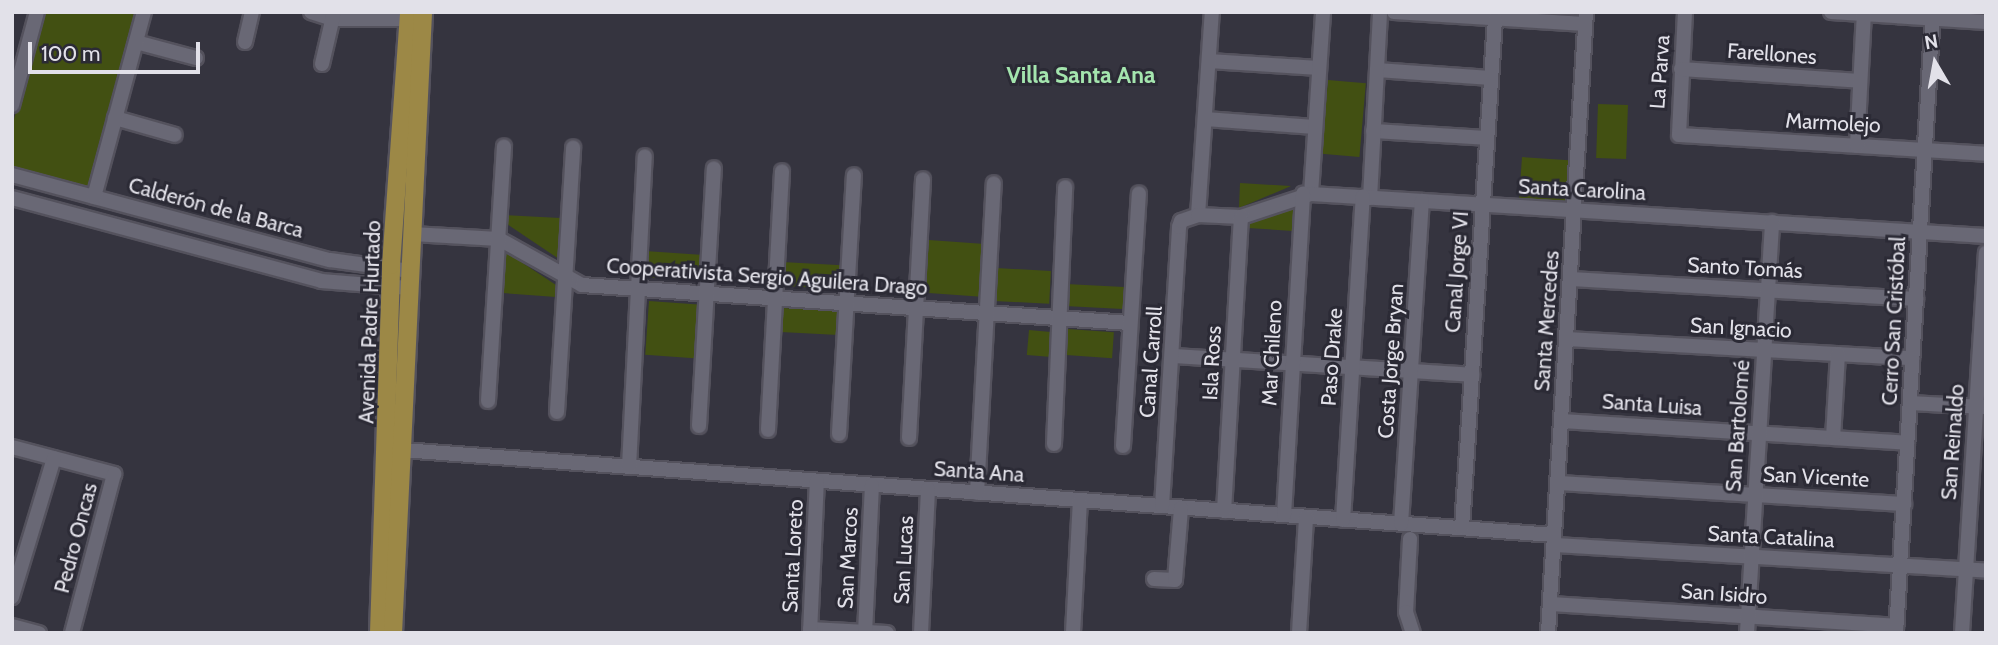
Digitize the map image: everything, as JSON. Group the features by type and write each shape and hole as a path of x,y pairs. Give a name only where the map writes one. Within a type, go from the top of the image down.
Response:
{"main road":[{"name":"Avenida Padre Hurtado","path":"393,633 412,234 416,16"},
{"name":"Avenida Padre Hurtado","path":"379,633 391,265 416,16"}],"street":[{"path":"12,105 14,88 37,12"},
{"path":"94,197 144,12"},
{"path":"245,41 252,12"},
{"path":"311,12 333,15 416,16"},
{"path":"1198,215 1212,12"},
{"name":"Mar Chileno","path":"1284,515 1293,363 1323,12"},
{"name":"Paso Drake","path":"1343,520 1380,12"},
{"path":"1394,12 1494,19 1586,18"},
{"name":"La Parva","path":"1678,134 1685,12"},
{"path":"1831,12 1933,15 1986,22"},
{"path":"1857,146 1864,14"},
{"path":"322,65 333,15"},
{"name":"Cerro San Cristóbal","path":"1896,630 1933,15"},
{"name":"Santa Mercedes","path":"1548,633 1586,18"},
{"name":"Canal Jorge VI","path":"1462,528 1494,19"},
{"path":"136,42 196,58"},
{"path":"1209,61 1319,68"},
{"name":"Farellones","path":"1681,69 1860,81"},
{"path":"1377,70 1491,78"},
{"path":"115,118 175,135"},
{"path":"1205,119 1315,127"},
{"path":"1373,131 1487,138"},
{"name":"Marmolejo","path":"1678,134 1986,154"},
{"path":"488,401 504,147"},
{"path":"557,412 573,147"},
{"path":"629,467 645,156"},
{"path":"699,426 714,168"},
{"path":"768,430 782,172"},
{"name":"Calderón de la Barca","path":"12,175 314,256 391,265 410,280"},
{"path":"839,434 854,175"},
{"path":"909,438 923,179"},
{"path":"977,493 994,183"},
{"path":"1054,444 1065,187"},
{"path":"1123,446 1139,194"},
{"name":"Santa Carolina","path":"1181,220 1198,215 1241,217 1307,194 1986,236"},
{"name":"Calderón de la Barca","path":"12,198 310,279 391,287 410,280"},
{"name":"Costa Jorge Bryan","path":"1401,524 1423,201"},
{"name":"Isla Ross","path":"1224,511 1241,217"},
{"name":"Canal Carroll","path":"1162,506 1181,220"},
{"name":"San Bartolomé","path":"1746,633 1772,222"},
{"name":"Cooperativista Sergio Aguilera Drago","path":"412,234 499,239 565,279 638,289 1130,323"},
{"name":"San Reinaldo","path":"1962,633 1981,406 1986,253"},
{"path":"310,279 306,268 314,256"},
{"name":"Santo Tomás","path":"1571,279 1916,299"},
{"name":"San Ignacio","path":"1567,339 1912,358"},
{"path":"1833,438 1838,354"},
{"path":"1173,356 1472,375"},
{"path":"1910,403 1981,406"},
{"name":"Santa Luisa","path":"1562,421 1907,443"},
{"name":"Pedro Oncas","path":"12,447 114,474 72,633"},
{"name":"Santa Ana","path":"402,450 1462,528 1554,540"},
{"path":"12,597 54,458"},
{"name":"Santa Loreto","path":"810,631 817,481"},
{"name":"San Vicente","path":"1558,482 1904,504"},
{"name":"San Marcos","path":"865,632 872,485"},
{"name":"San Lucas","path":"921,633 928,489"},
{"path":"1073,633 1080,500"},
{"path":"1154,579 1175,580 1181,508"},
{"path":"1299,633 1306,517"},
{"path":"1410,539 1406,612 1413,633"},
{"name":"Santa Catalina","path":"1554,540 1986,571"},
{"name":"San Isidro","path":"1550,604 1896,630"},
{"path":"12,626 39,633"},
{"path":"810,631 887,633"}],"green space":[{"path":"42,12 137,12 91,188 12,168 12,127"},
{"path":"1328,80 1366,83 1359,157 1322,154"},
{"path":"1598,104 1628,105 1626,159 1596,158"},
{"path":"1522,157 1569,160 1566,203 1519,200"},
{"path":"1240,183 1291,186 1239,208"},
{"path":"1296,205 1293,231 1248,228 1249,222"},
{"path":"505,215 560,218 559,259 507,224"},
{"path":"929,240 985,244 981,297 925,293"},
{"path":"503,250 556,285 556,297 502,293"},
{"path":"645,251 700,255 698,281 643,277"},
{"path":"782,262 842,265 841,289 781,286"},
{"path":"996,268 1051,271 1049,304 994,301"},
{"path":"1066,284 1124,287 1123,309 1065,306"},
{"path":"649,301 698,304 694,358 645,355"},
{"path":"782,308 840,311 839,335 781,332"},
{"path":"1068,329 1114,332 1112,358 1066,355"},
{"path":"1029,330 1054,332 1052,357 1027,355"}],"district":[{"name":"Villa Santa Ana","path":"1081,75"}]}
